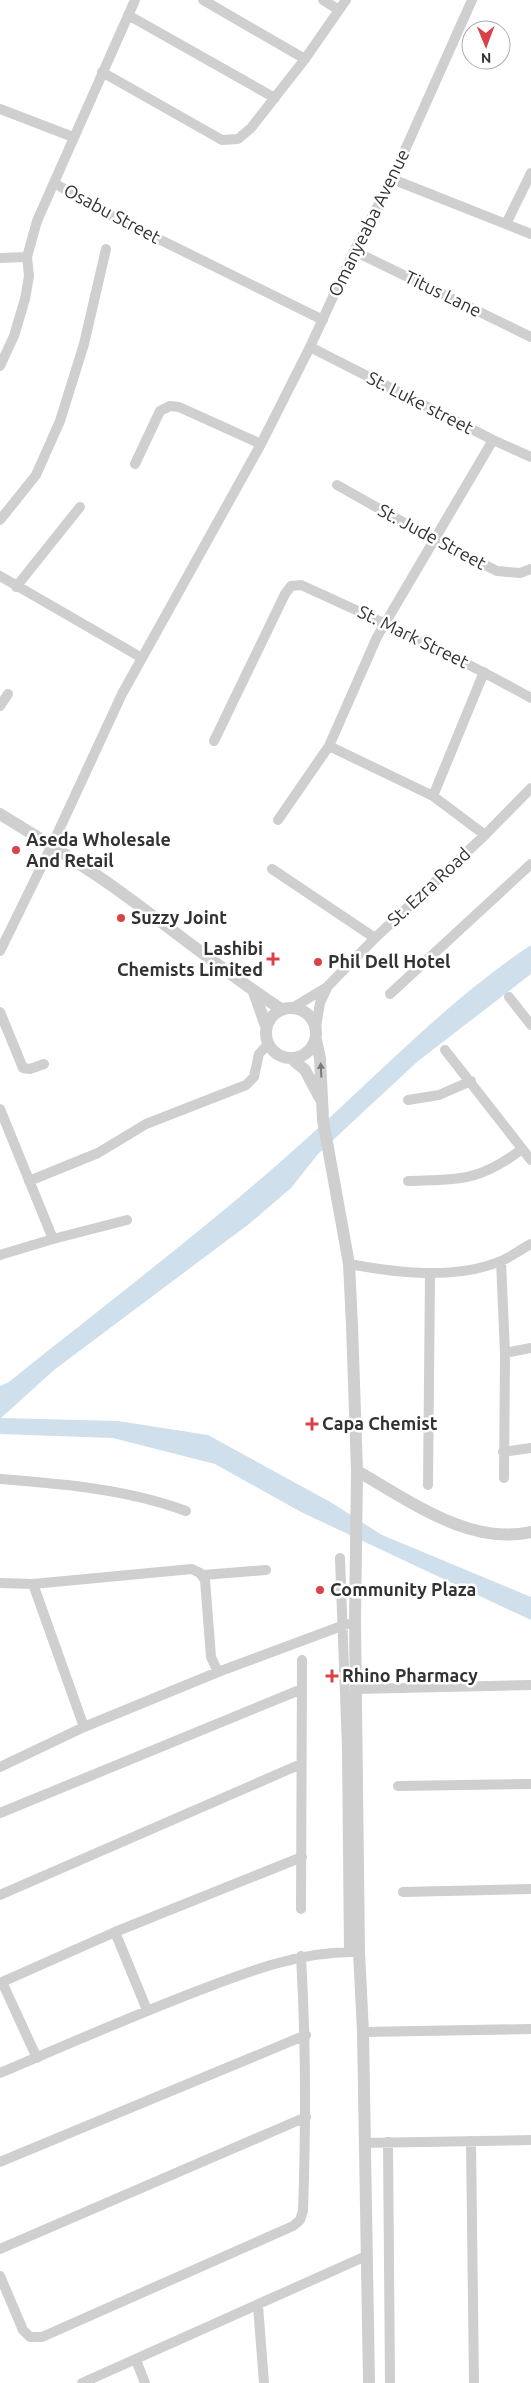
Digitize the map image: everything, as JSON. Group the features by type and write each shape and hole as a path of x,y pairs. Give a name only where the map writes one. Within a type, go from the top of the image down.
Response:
{"street":[{"name":"Osabu Street","path":"135,0 54,183 108,214 323,320"},
{"path":"203,0 305,59"},
{"path":"323,0 339,10"},
{"path":"102,72 222,140 238,139 251,128 275,98 346,0"},
{"name":"Omanyeaba Avenue","path":"0,951 52,845 122,694 261,444 310,347 354,251 392,179 472,0"},
{"path":"128,15 275,98"},
{"path":"0,109 73,137"},
{"path":"506,224 531,172"},
{"path":"392,179 531,234"},
{"path":"0,366 14,336 25,299 29,276 27,257 37,221 54,183"},
{"path":"0,520 36,475 60,421 84,344 106,249"},
{"name":"Titus Lane","path":"354,251 531,337"},
{"path":"0,258 27,257"},
{"name":"St. Luke street","path":"310,347 493,440 530,453"},
{"path":"136,464 160,411 170,406 179,407 261,444"},
{"path":"278,820 329,746 385,623 493,440"},
{"name":"St. Jude Street","path":"337,485 433,539 497,571 520,573 530,568"},
{"path":"16,587 80,507"},
{"path":"0,576 16,587 142,658"},
{"name":"St. Mark Street","path":"214,741 285,594 291,586 301,584 484,672 531,698"},
{"path":"433,796 484,672"},
{"path":"0,706 8,694"},
{"path":"329,746 433,796 485,835"},
{"name":"St. Ezra Road","path":"327,987 375,938 485,835 531,788"},
{"path":"0,814 52,845 115,888 254,992 287,1008 308,1014 316,1034 320,1058 323,1120 349,1264 357,1471 354,1952"},
{"path":"390,994 531,864"},
{"path":"272,870 375,938"},
{"path":"254,992 266,1026 268,1044 281,1056 291,1058 306,1054 316,1034 320,1003 327,987"},
{"path":"266,1026 272,1016 327,987"},
{"path":"509,997 531,1025"},
{"path":"0,1012 23,1068 30,1069 44,1064"},
{"path":"29,1181 98,1153 146,1124 246,1085 254,1077 259,1054 268,1044"},
{"path":"446,1050 531,1160"},
{"path":"291,1058 305,1070 321,1100"},
{"path":"408,1100 439,1095 471,1081"},
{"path":"0,1109 53,1239"},
{"path":"408,1181 462,1179 484,1174 522,1150"},
{"path":"0,1255 127,1220"},
{"path":"349,1264 381,1270 430,1274 454,1272 501,1262 531,1244"},
{"path":"501,1262 505,1353 504,1478"},
{"path":"428,1485 430,1274"},
{"path":"505,1353 531,1348"},
{"path":"503,1452 531,1448"},
{"path":"357,1471 432,1514 469,1529 490,1534 507,1535 531,1532"},
{"path":"0,1479 76,1486 141,1496 186,1511"},
{"path":"340,1558 354,1952 363,2032 369,2383"},
{"path":"0,1583 33,1584 153,1574 181,1569 192,1570 203,1576 266,1570"},
{"path":"203,1576 207,1589 211,1657 218,1672"},
{"path":"33,1584 84,1727"},
{"path":"1,1763 218,1672 355,1622"},
{"path":"301,1909 302,1660"},
{"path":"356,1690 531,1685"},
{"path":"0,1813 302,1689"},
{"path":"0,1895 302,1764"},
{"path":"398,1786 531,1784"},
{"path":"37,2058 1,1982 115,1932 302,1857"},
{"path":"403,1892 531,1889"},
{"path":"115,1932 147,2010"},
{"path":"0,2073 147,2010 251,1971 301,1956 354,1952"},
{"path":"0,2276 23,2330 30,2337 42,2337 293,2226 300,2220 303,2211 306,2117 306,2035 301,1956"},
{"path":"363,2032 531,2029"},
{"path":"0,2162 306,2035"},
{"path":"0,2249 306,2117"},
{"path":"364,2143 531,2140"},
{"path":"471,2141 474,2383"},
{"path":"388,2142 390,2383"},
{"path":"82,2383 258,2306 366,2256"},
{"path":"258,2306 264,2383"},
{"path":"136,2360 145,2383"}],"water":[{"path":"531,945 531,974 417,1062 318,1154 291,1188 249,1224 54,1370 1,1418 118,1421 208,1435 332,1503 382,1535 531,1597 531,1620 301,1512 215,1464 113,1438 0,1434 0,1386 9,1382 233,1203 305,1140 443,1013 500,966"}],"place":[{"name":"Aseda Wholesale And Retail","path":"16,850"},
{"name":"Suzzy Joint","path":"121,918"},
{"name":"Lashibi Chemists Limited","path":"273,959"},
{"name":"Phil Dell Hotel","path":"318,962"},
{"name":"Capa Chemist","path":"312,1424"},
{"name":"Community Plaza","path":"320,1590"},
{"name":"Rhino Pharmacy","path":"332,1676"}]}
